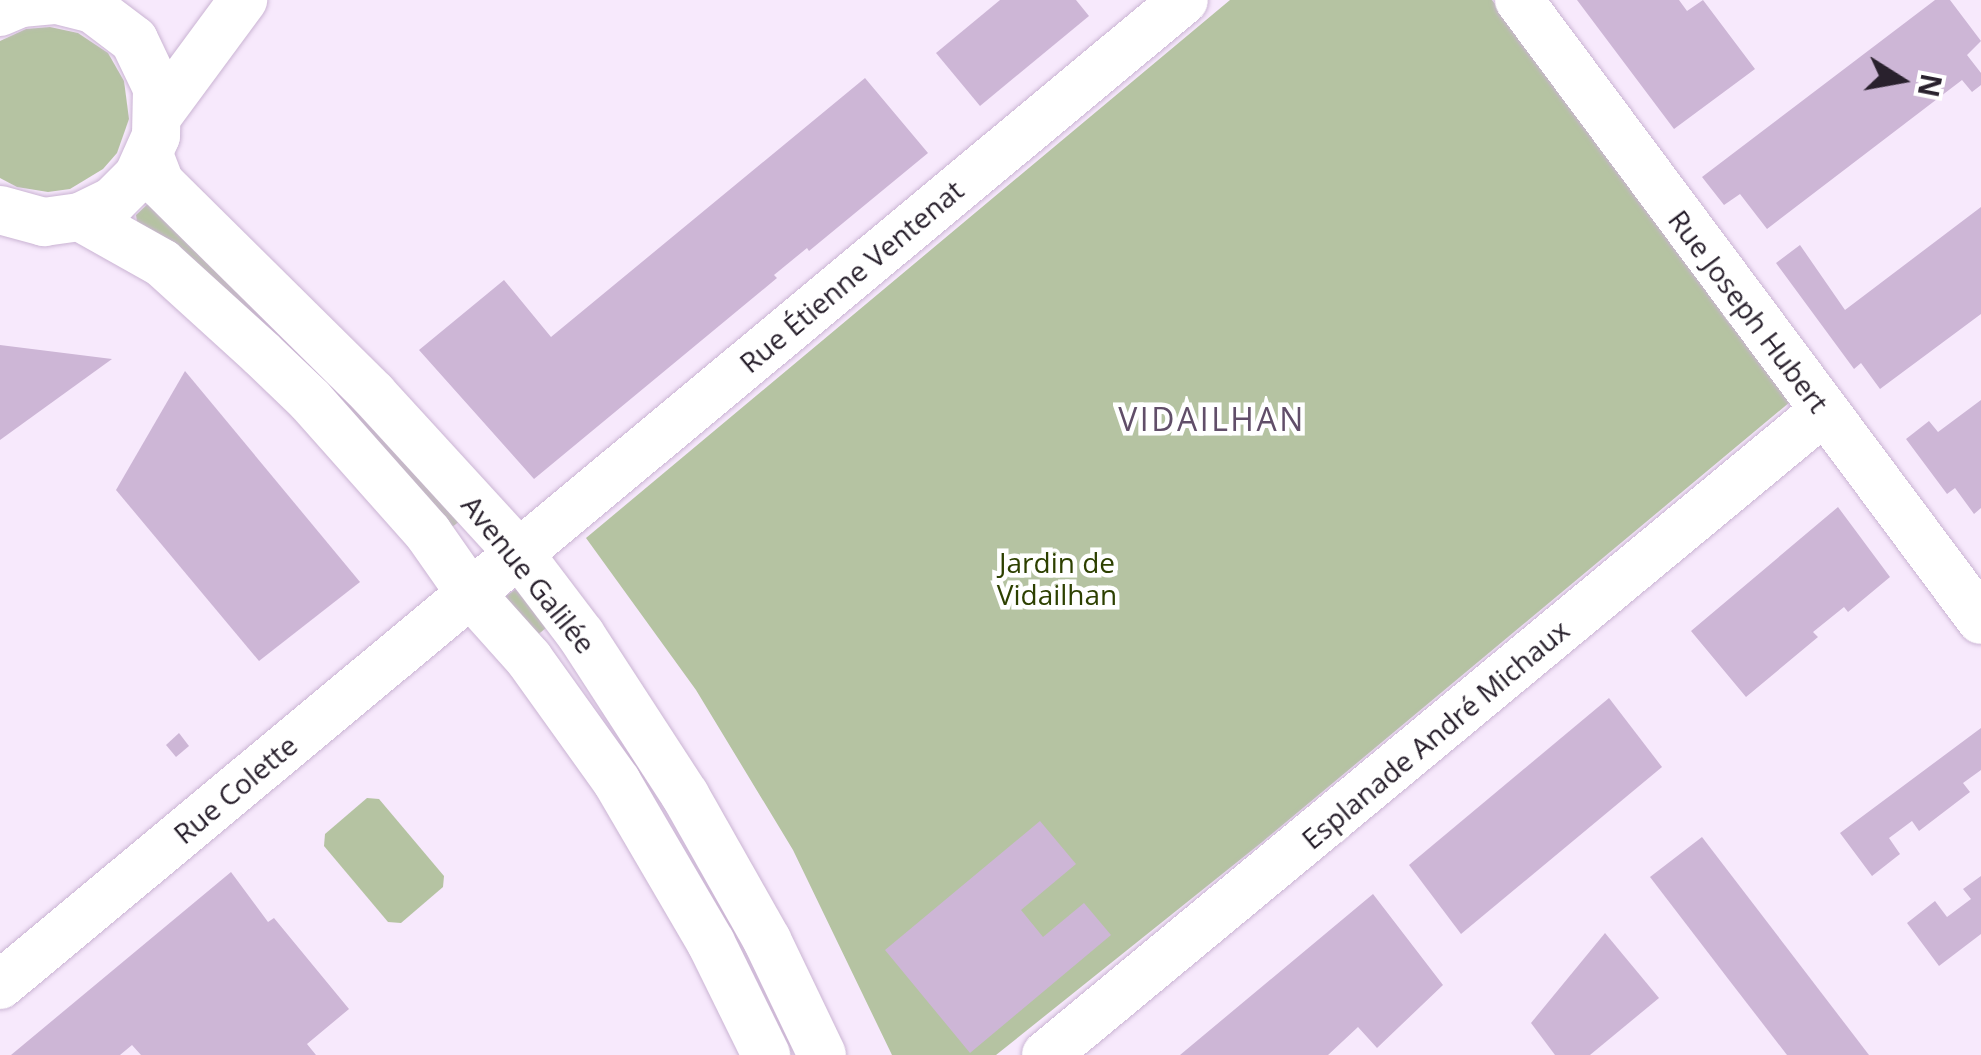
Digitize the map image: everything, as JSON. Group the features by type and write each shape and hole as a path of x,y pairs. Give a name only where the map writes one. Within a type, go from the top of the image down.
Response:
{"street":[{"path":"3,213 44,222 80,217 112,201 138,176 154,136 242,0"},
{"name":"Rue Étienne Ventenat","path":"470,593 1184,0"},
{"name":"Rue Joseph Hubert","path":"1519,0 1981,620"},
{"path":"0,12 21,4 85,2"},
{"name":"Avenue Galilée","path":"85,2 134,40 157,88 154,136 160,182 373,394 518,552 582,635 685,795 767,940 822,1055"},
{"name":"Avenue Galilée","path":"80,217 162,264 262,354 428,533 470,593 529,658 617,782 710,943 766,1055"},
{"name":"Esplanade André Michaux","path":"1046,1055 1824,411"},
{"name":"Rue Colette","path":"0,985 470,593"}],"green space":[{"name":"Jardin de Vidailhan","path":"1230,0 1492,0 1790,402 1261,843 996,1055 892,1055 793,850 696,690 586,538"},
{"path":"50,27 78,33 108,53 124,81 129,119 117,153 103,169 70,189 48,192 17,187 0,178 0,41 26,29"},
{"path":"152,200 468,515 444,533 137,222 136,215"},
{"path":"516,589 552,623 529,642 505,597"},
{"path":"367,798 379,799 444,876 443,887 401,923 388,922 324,846 325,834"}],"building":[{"path":"1000,0 1076,0 1089,16 980,106 936,53"},
{"path":"1577,0 1679,0 1687,11 1703,0 1755,69 1674,129"},
{"path":"1935,0 1950,0 1981,41 1967,55 1981,73 1981,85 1972,92 1962,80 1767,229 1740,194 1724,205 1702,177"},
{"path":"865,78 928,153 774,275 777,278 534,479 419,350 504,280 551,337"},
{"path":"1981,207 1981,314 1880,389 1861,363 1854,369 1776,263 1800,245 1845,310"},
{"path":"0,345 112,359 0,440"},
{"path":"185,371 360,582 259,661 116,490"},
{"path":"1981,400 1981,508 1974,514 1955,488 1947,494 1906,439 1929,421 1938,432"},
{"path":"1838,507 1890,577 1848,612 1844,607 1813,632 1818,637 1746,697 1691,631"},
{"path":"1609,698 1662,767 1461,934 1409,865"},
{"path":"1981,728 1981,770 1963,783 1970,792 1919,831 1912,821 1889,838 1900,854 1872,876 1840,833"},
{"path":"179,733 189,746 176,757 166,745"},
{"path":"1040,821 1076,864 1021,910 1043,937 1084,903 1111,935 970,1053 885,950"},
{"path":"1702,837 1869,1055 1787,1055 1650,877"},
{"path":"231,872 268,922 274,918 349,1009 307,1044 316,1055 141,1055 132,1045 120,1055 11,1055"},
{"path":"1981,876 1981,934 1939,966 1907,923 1935,901 1947,917 1971,899 1963,889"},
{"path":"1373,894 1443,985 1377,1048 1358,1027 1328,1055 1180,1055"},
{"path":"1605,933 1659,998 1590,1055 1555,1055 1531,1023"}],"district":[{"name":"VIDAILHAN","path":"1212,419"}]}
